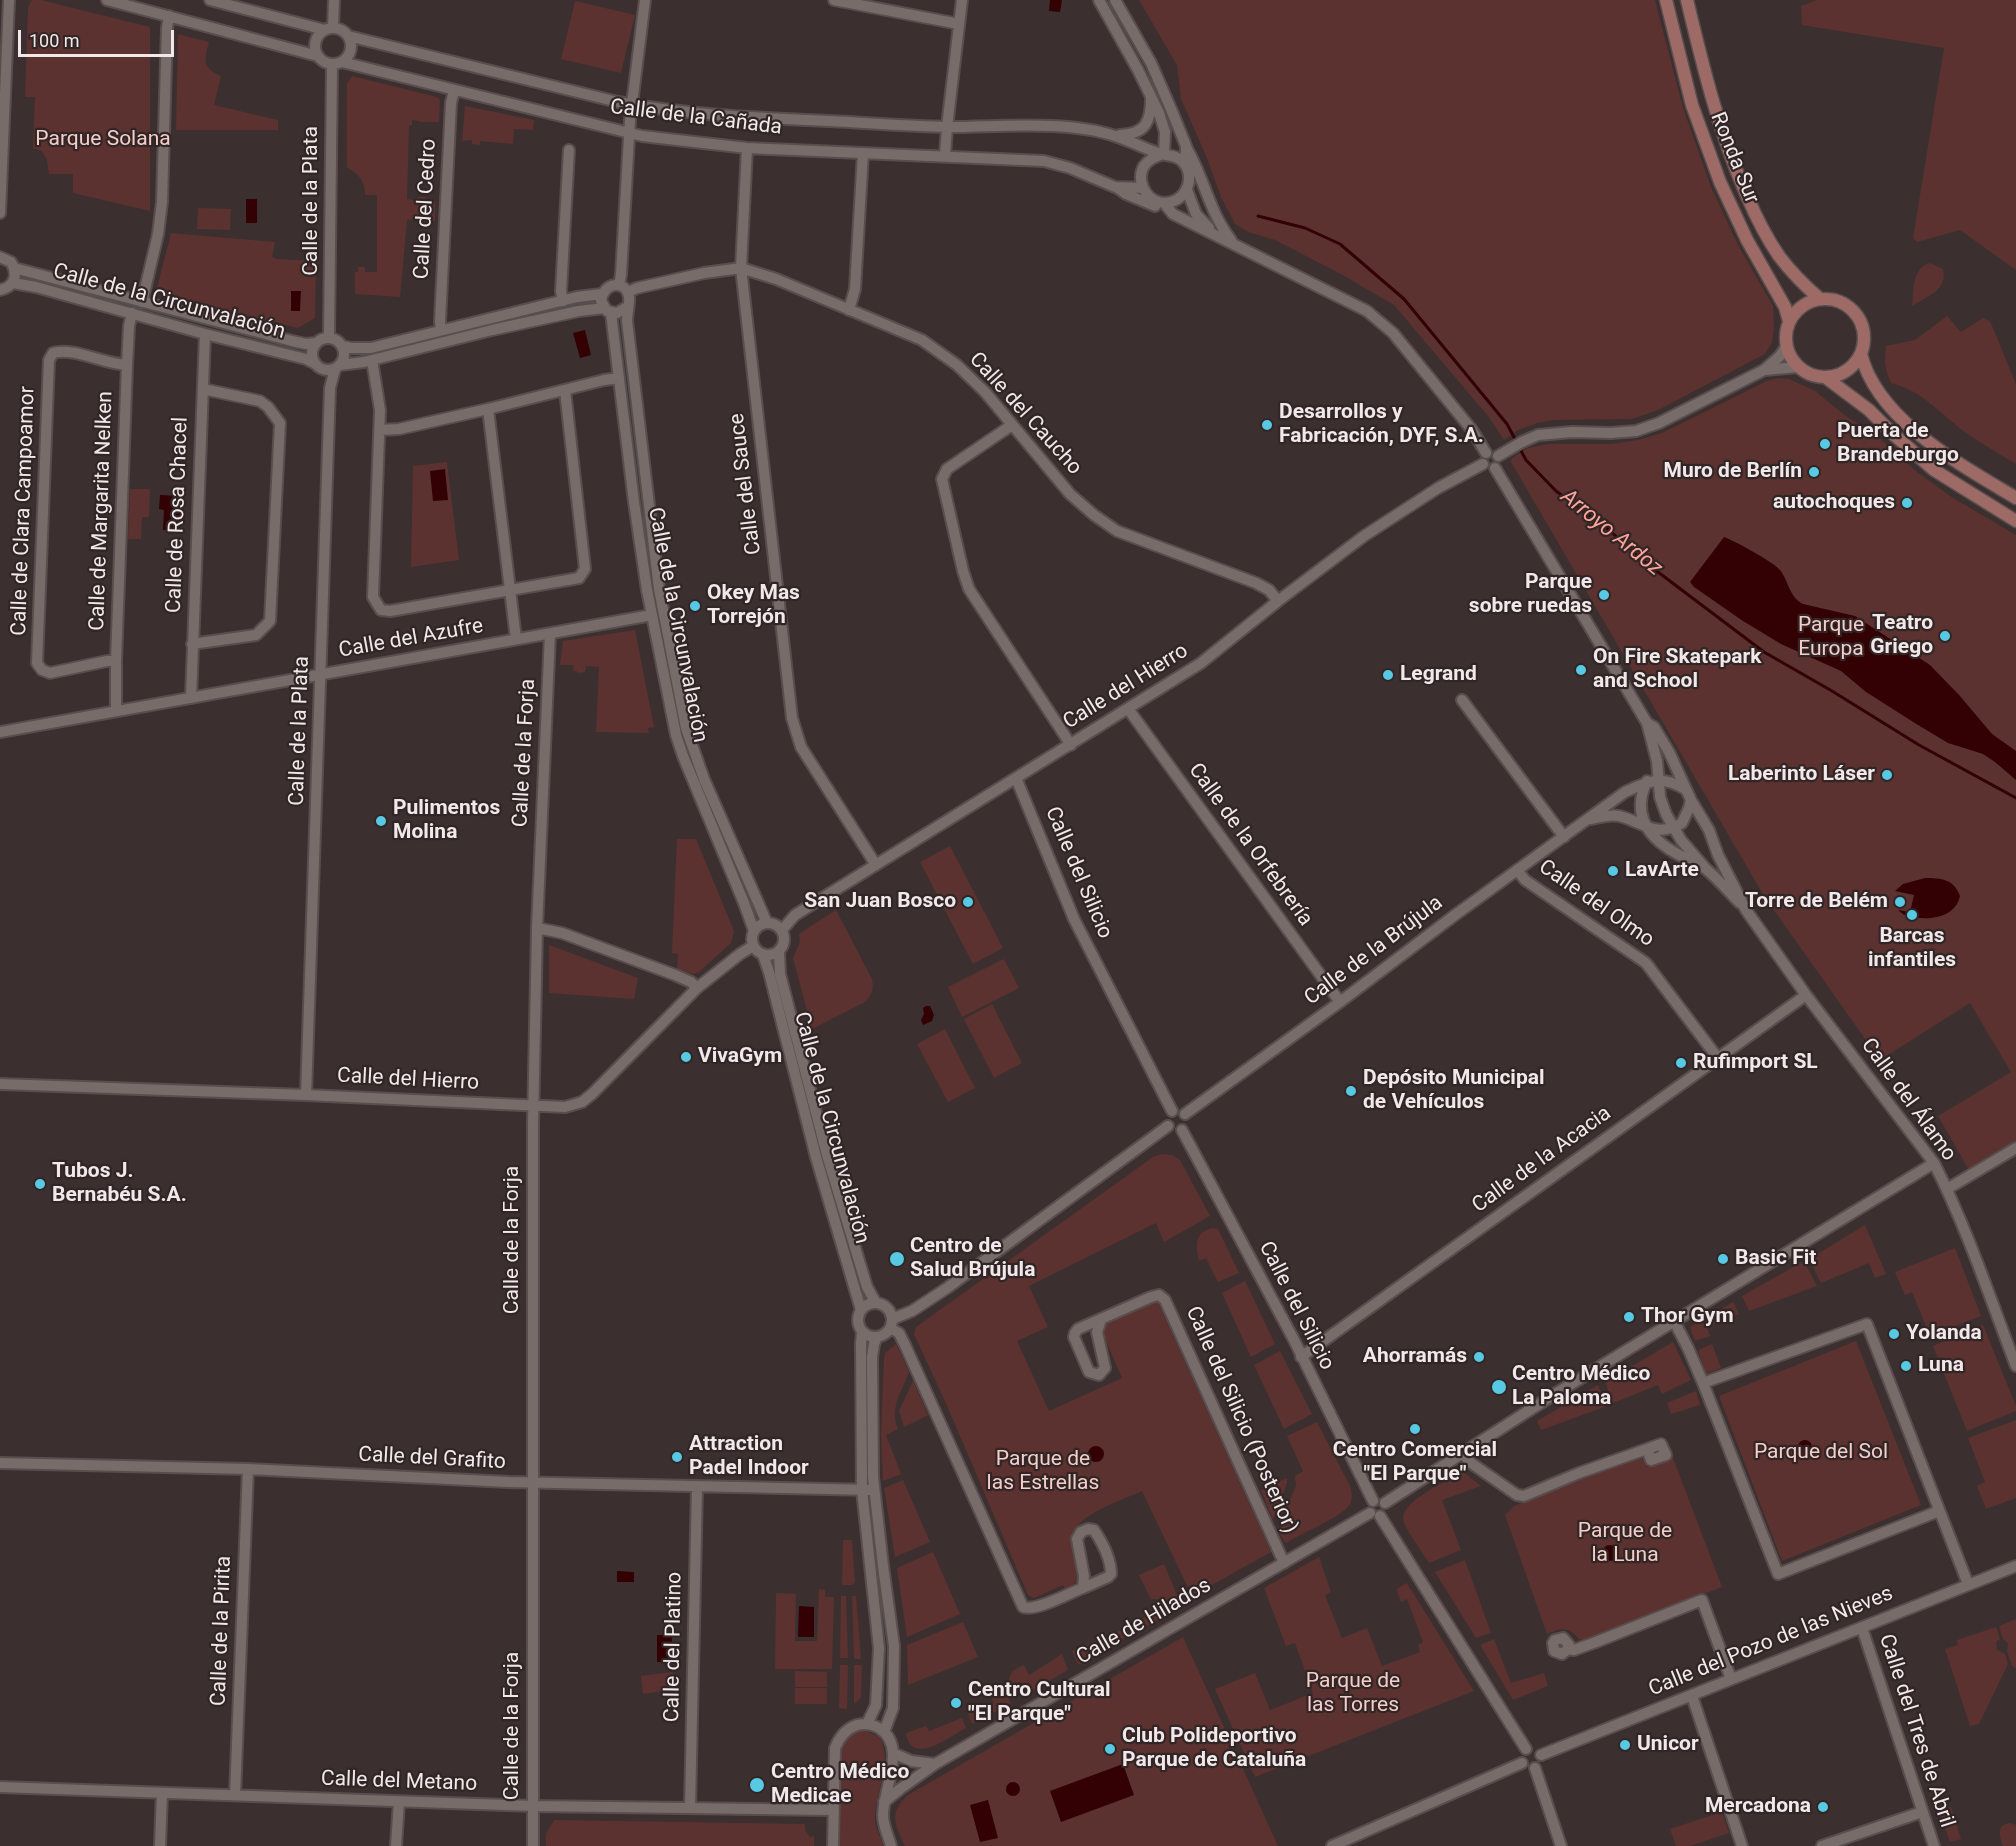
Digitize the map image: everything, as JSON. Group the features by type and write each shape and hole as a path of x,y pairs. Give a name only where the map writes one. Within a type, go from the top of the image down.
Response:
{"main road":[{"name":"Ronda Sur","path":"1666,0 1692,105 1720,182 1747,240 1785,307 1789,321 1786,347"},
{"name":"Ronda Sur","path":"1687,0 1711,98 1744,190 1761,227 1779,255 1798,279 1820,299 1831,299 1842,303 1852,309 1859,318 1863,329 1864,342 1861,354 1865,370 1874,387 1900,416 1945,454 2016,498"},
{"path":"1789,321 1802,306 1820,299"},
{"path":"1786,347 1798,367 1810,375 1825,377 1839,375 1852,366 1861,354"},
{"path":"1825,377 1869,410 1934,470 2016,521"}],"street":[{"path":"0,213 9,0"},
{"path":"106,0 318,56 322,60 337,63 351,50 348,36 339,29 329,29 210,0"},
{"path":"329,29 334,0"},
{"path":"337,367 343,359 342,346 339,342 329,338 316,343 312,356 314,363 323,370 372,360 571,313 607,310 617,313 627,308 629,302 623,289 621,275 629,134 645,0"},
{"path":"834,0 959,24"},
{"path":"945,156 946,127 962,0"},
{"path":"1099,0 1138,70 1165,132 1163,154"},
{"path":"1115,0 1151,63 1217,218 1233,243"},
{"path":"142,302 158,234 162,202 166,28 169,16"},
{"path":"318,56 315,44 320,34 329,29"},
{"name":"Calle de la Cañada","path":"348,36 632,105 761,118 946,127 1083,128 1115,136 1163,154"},
{"name":"Calle de la Cañada","path":"337,63 629,134 747,148 1044,161 1070,168 1213,233 1367,311 1393,333 1464,421 1485,458"},
{"name":"Calle de la Plata","path":"329,338 337,63"},
{"name":"Calle del Cedro","path":"441,330 451,103 454,91"},
{"path":"1115,136 1132,135 1143,128 1149,121 1151,99"},
{"path":"1186,146 1186,166"},
{"name":"Calle del Sauce","path":"747,148 741,268 792,718 801,747 876,865"},
{"path":"563,301 561,291 569,150"},
{"path":"849,310 855,289 863,153"},
{"path":"1163,154 1173,155 1186,166 1189,174 1187,190 1173,202 1164,203 1150,198 1143,188 1141,179 1143,167 1152,158 1163,154"},
{"name":"Calle de la Cañada","path":"1115,187 1143,188"},
{"name":"Calle de la Cañada","path":"1187,190 1196,214 1213,233"},
{"name":"Calle de la Cañada","path":"1164,203 1173,214"},
{"path":"0,257 10,262 15,273 13,283 1,293"},
{"name":"Calle de la Circunvalación","path":"14,268 292,341 306,344 316,343"},
{"name":"Calle del Caucho","path":"623,289 741,268 776,279 922,340 957,365 985,392 1070,494 1094,515 1117,531 1256,583 1269,590 1278,602"},
{"name":"Calle de la Circunvalación","path":"13,283 36,287 205,334 306,358 314,363"},
{"path":"607,310 601,301 606,288 612,285 623,289"},
{"path":"342,346 363,349 563,301 602,294"},
{"name":"Calle de la Circunvalación","path":"627,308 647,501 659,589 686,728 704,779 767,923"},
{"name":"Calle de la Circunvalación","path":"607,310 619,378 634,502 652,615 679,746 754,931"},
{"name":"Calle de Margarita Nelken","path":"117,711 116,661 127,365 132,313"},
{"name":"Calle de Rosa Chacel","path":"191,698 205,334"},
{"path":"1498,456 1538,435 1611,433 1635,430 1659,423 1764,370 1780,356 1786,347"},
{"name":"Calle de Clara Campoamor","path":"116,661 50,673 42,670 37,663 49,360 53,352 62,350 127,365"},
{"path":"372,360 380,410 373,597 381,610 390,611 579,578 583,574 585,569 564,390"},
{"name":"Calle de la Plata","path":"306,1095 330,388 337,367"},
{"path":"1764,370 1798,367"},
{"path":"379,430 399,429 619,378"},
{"path":"192,644 255,635 270,621 276,519 280,423 268,407 260,401 203,389"},
{"path":"488,409 516,639"},
{"path":"1012,425 947,470 942,479 969,590 1071,745"},
{"path":"1493,452 1498,456 1499,462 1495,468 1488,469 1485,458 1493,452"},
{"name":"Calle del Hierro","path":"782,930 795,915 1016,777 1129,710 1201,663 1373,530 1485,458"},
{"path":"1495,468 1647,723 1657,761 1652,781 1640,801 1640,809 1647,828"},
{"name":"Calle del Azufre","path":"0,732 652,615"},
{"name":"Calle de la Forja","path":"532,1846 533,1106 537,928 550,634"},
{"path":"1462,700 1564,837"},
{"name":"Calle de la Orfebrería","path":"1129,710 1340,1002"},
{"name":"Calle del Álamo","path":"1647,723 1654,728 1669,752 1690,800 1709,830 1718,855 1746,910 1806,995 1934,1163 1947,1189 2016,1366"},
{"name":"Calle del Silicio","path":"1016,777 1074,919 1172,1111"},
{"path":"1652,781 1673,782 1686,789"},
{"name":"Calle del Álamo","path":"1652,781 1666,814 1681,840 1746,910"},
{"name":"Calle de la Brújula","path":"1185,1114 1340,1002 1516,870 1626,792 1652,781"},
{"path":"1674,828 1686,817 1690,800"},
{"name":"Calle de la Brújula","path":"1588,820 1608,815 1630,820"},
{"name":"Calle del Álamo","path":"1630,820 1647,828 1665,830 1674,828"},
{"name":"Calle del Álamo","path":"1647,828 1659,843 1706,869"},
{"name":"Calle del Olmo","path":"1516,870 1525,880 1646,963 1717,1057"},
{"path":"775,924 782,930 785,942 779,952 772,956 763,955 753,946 752,937 759,925 775,924"},
{"path":"537,928 562,933 665,971 691,982 697,988"},
{"name":"Calle del Hierro","path":"0,1084 565,1107 582,1102 603,1084 697,988 753,946"},
{"name":"Calle de la Circunvalación","path":"779,952 780,974 827,1155 867,1287 876,1303"},
{"name":"Calle de la Circunvalación","path":"763,955 816,1158 861,1311"},
{"name":"Calle de la Acacia","path":"1301,1357 1806,995"},
{"path":"1172,1111 1182,1111 1185,1114 1186,1126 1182,1130 1177,1131 1168,1126 1166,1120 1172,1111"},
{"path":"862,1332 877,1337 885,1334 891,1323 947,1288 1168,1126"},
{"name":"Calle del Silicio","path":"1182,1130 1301,1357 1373,1501"},
{"path":"1947,1189 2016,1148"},
{"path":"1385,1503 1674,1321 1934,1163"},
{"name":"Calle del Silicio (Posterior)","path":"1101,1320 1151,1297 1159,1295 1165,1300 1284,1563"},
{"path":"867,1724 876,1705 879,1648 862,1490 862,1332 858,1321 861,1311 867,1304 876,1303 886,1306 891,1323 905,1345 1023,1607 1036,1607 1083,1588 1112,1574 1111,1566 1094,1530 1081,1532 1077,1539 1084,1576 1083,1588"},
{"path":"1101,1320 1097,1332 1105,1368 1099,1375 1089,1372 1074,1333 1078,1329 1101,1320"},
{"path":"1674,1321 1703,1383 1778,1574 1939,1511"},
{"path":"1703,1383 1867,1324 1968,1584"},
{"path":"877,1337 872,1357 874,1490 894,1646 892,1708 884,1732"},
{"path":"1462,1453 1471,1463 1517,1495 1524,1496 1579,1473 1647,1449"},
{"name":"Calle del Grafito","path":"0,1463 248,1469 532,1483 862,1490"},
{"name":"Calle de la Pirita","path":"235,1795 248,1469"},
{"name":"Calle del Platino","path":"690,1808 697,1487"},
{"path":"862,1490 874,1490"},
{"path":"1385,1503 1373,1501 1369,1508 1526,1749"},
{"path":"1375,1515 1384,1513 1385,1503"},
{"name":"Calle de Hilados","path":"884,1802 935,1764 1284,1563 1375,1515"},
{"name":"Calle del Pozo de las Nieves","path":"1541,1755 2016,1566"},
{"path":"1568,1649 1574,1650 1596,1642 1702,1600 1731,1679"},
{"name":"Calle del Tres de Abril","path":"1862,1628 1934,1846"},
{"path":"1692,1696 1742,1846"},
{"path":"833,1846 835,1748 846,1731 856,1725 867,1724 884,1732 893,1753 884,1802 884,1828 891,1846"},
{"path":"1526,1749 1538,1750 1541,1755 1541,1760 1535,1768 1525,1767 1521,1762 1526,1749"},
{"path":"893,1753 911,1761 935,1764"},
{"path":"1332,1846 1521,1762"},
{"path":"1535,1768 1561,1846"},
{"name":"Calle del Metano","path":"0,1787 533,1806 833,1810"},
{"path":"160,1846 162,1792"},
{"path":"396,1846 399,1802"},
{"path":"1822,1846 1922,1812"}],"green space":[{"name":"Parque Solana","path":"32,0 41,0 150,27 150,211 73,193 73,174 49,174 47,160 42,151 33,148 35,97 25,97 28,7"},
{"path":"1139,0 1655,0 1683,108 1711,187 1738,245 1773,306 1772,342 1765,354 1658,410 1632,419 1552,420 1518,430 1504,440 1488,416 1394,305 1275,240 1248,232 1235,224 1221,197 1181,99 1177,65"},
{"path":"1817,0 2016,0 2016,270 1960,230 1917,242 1913,238 1944,48 1802,25 1801,6"},
{"path":"575,1 635,15 621,73 561,59"},
{"path":"178,34 209,42 206,63 210,70 221,76 214,105 278,120 278,130 176,130"},
{"path":"352,76 437,97 440,100 439,122 412,120 412,125 409,126 407,199 417,201 418,197 425,197 425,202 435,201 435,221 425,219 424,224 417,223 417,219 407,220 400,297 355,294 355,272 358,272 358,267 365,267 365,272 377,272 377,195 365,195 364,185 360,178 347,167 347,83"},
{"path":"465,106 534,120 533,130 514,129 513,144 480,141 480,145 472,144 472,140 462,141"},
{"path":"198,208 231,209 230,230 197,229"},
{"path":"171,233 275,242 272,257 276,259 316,261 315,318 298,328 156,292"},
{"path":"1930,263 1943,269 1943,282 1935,292 1912,306 1917,274 1920,269"},
{"path":"1947,316 1961,332 1983,318 1990,321 2016,384 2016,464 1965,432 1922,397 1891,383 1887,374 1886,346 1915,340"},
{"name":"Parque Europa","path":"1777,378 1789,379 1815,391 1847,417 1875,434 1917,472 1953,498 2016,535 2016,1141 1969,1170 1938,1116 2011,1072 1970,1003 1880,1060 1764,896 1511,462 1512,458 1528,448 1547,444 1611,444 1662,433"},
{"path":"447,462 459,560 411,567 413,466"},
{"path":"130,489 150,489 149,517 142,517 141,539 128,539"},
{"path":"635,630 654,727 648,728 649,733 596,732 599,667 586,666 585,672 577,673 573,665 560,665 563,641"},
{"path":"677,839 696,839 734,931 731,943 699,972 693,974 677,969 678,954 672,953"},
{"path":"950,846 1003,948 973,964 920,862"},
{"path":"836,910 872,979 872,989 863,1003 812,1029 793,958 800,942 799,934"},
{"path":"549,945 638,978 634,999 549,993"},
{"path":"1004,959 1019,988 962,1017 948,987"},
{"path":"992,1004 1022,1063 994,1078 964,1019"},
{"path":"945,1029 975,1088 948,1102 917,1044"},
{"name":"Parque de las Estrellas","path":"1162,1154 1172,1155 1180,1160 1210,1216 1164,1242 1156,1223 1029,1286 1048,1327 1017,1341 1049,1411 1122,1378 1102,1332 1102,1324 1152,1300 1157,1300 1271,1552 1192,1596 1142,1491 1106,1506 1081,1522 1072,1536 1072,1545 1079,1570 1074,1584 1065,1589 1063,1585 1034,1598 1028,1595 914,1334 916,1327 1153,1157"},
{"path":"1865,1225 1886,1274 1875,1278 1869,1263 1821,1283 1809,1259"},
{"path":"1212,1228 1218,1229 1239,1273 1218,1282 1206,1258 1199,1261 1197,1250 1199,1236"},
{"path":"1955,1248 1981,1316 1930,1336 1912,1292 1905,1295 1895,1272"},
{"path":"1804,1261 1817,1286 1749,1311 1742,1296"},
{"path":"1245,1281 1275,1344 1251,1357 1222,1293"},
{"path":"1733,1302 1739,1314 1707,1327 1710,1336 1695,1341 1690,1327"},
{"path":"1983,1325 2016,1411 1967,1431 1933,1346"},
{"name":"Parque del Sol","path":"1856,1341 1921,1505 1782,1561 1719,1396"},
{"path":"1673,1342 1691,1380 1662,1394 1658,1385 1613,1403 1605,1382"},
{"path":"896,1344 909,1372 896,1407 898,1429 886,1435 901,1474 883,1481 881,1435 884,1359 885,1353"},
{"path":"1712,1344 1721,1368 1706,1374 1698,1350"},
{"path":"1280,1351 1312,1414 1284,1429 1254,1365"},
{"path":"913,1381 928,1415 904,1427 899,1411"},
{"path":"1598,1385 1607,1406 1541,1430 1537,1421"},
{"path":"1696,1391 1700,1405 1671,1414 1667,1403"},
{"path":"2016,1420 2016,1498 1986,1509 1977,1486 1985,1482 1968,1438"},
{"path":"1317,1422 1350,1486 1352,1500 1339,1514 1285,1543 1278,1531 1296,1485 1295,1476 1303,1471 1287,1436"},
{"name":"Parque de la Luna","path":"1641,1456 1647,1467 1673,1458 1722,1587 1583,1640 1564,1629 1547,1634 1505,1515 1514,1506"},
{"path":"1463,1472 1481,1486 1442,1500 1461,1550 1429,1563 1406,1528 1403,1518 1405,1511 1410,1504 1428,1491"},
{"path":"1287,1478 1287,1483 1273,1520 1261,1490"},
{"path":"903,1480 930,1542 895,1557 884,1488"},
{"path":"843,1540 852,1540 855,1582 852,1585 842,1585"},
{"path":"933,1552 960,1614 907,1637 897,1568"},
{"name":"Parque de las Torres","path":"1319,1557 1331,1592 1325,1595 1342,1638 1367,1628 1382,1666 1420,1652 1418,1645 1423,1642 1407,1599 1401,1602 1397,1591 1407,1583 1474,1691 1255,1777 1215,1689 1255,1673 1270,1710 1313,1693 1295,1643 1286,1646 1264,1588"},
{"path":"1465,1560 1491,1633 1476,1638 1435,1572"},
{"path":"1164,1564 1181,1605 1179,1607 1164,1599 1151,1599 1139,1575"},
{"path":"819,1589 825,1590 825,1597 834,1597 832,1669 775,1669 776,1593 796,1594 795,1641 817,1641"},
{"path":"841,1596 846,1596 848,1658 840,1658"},
{"path":"852,1596 856,1596 861,1659 854,1659"},
{"path":"1156,1611 1159,1619 1132,1635 1128,1627"},
{"path":"2016,1619 2016,1668 2012,1666 2007,1651 2008,1643 2003,1639 1999,1626"},
{"path":"963,1622 978,1657 908,1685 907,1645"},
{"path":"1996,1627 2000,1639 1996,1642 1997,1650 2005,1654 2008,1664 1979,1724 1970,1726 1945,1649 1958,1645 1957,1640"},
{"path":"1121,1630 1125,1638 1078,1665 1072,1651"},
{"name":"Club Polideportivo Parque de Cataluña","path":"1183,1637 1278,1846 905,1846 895,1819 898,1808 908,1795"},
{"path":"1494,1639 1511,1683 1544,1673 1548,1686 1513,1700 1480,1645"},
{"path":"1062,1654 1068,1670 1020,1696 1009,1679 1012,1671 1024,1665 1029,1675"},
{"path":"840,1665 848,1665 847,1709 839,1708"},
{"path":"854,1665 862,1665 861,1698 854,1704"},
{"path":"795,1671 827,1672 827,1687 795,1687"},
{"path":"673,1672 675,1689 643,1694 641,1676"},
{"path":"795,1688 827,1688 827,1704 795,1704"},
{"path":"1005,1693 1011,1703 972,1724 968,1714 994,1703 991,1696"},
{"path":"962,1718 966,1728 941,1743 923,1749 915,1748 909,1743 906,1733 926,1726 929,1731"},
{"path":"857,1731 866,1731 879,1737 883,1746 884,1766 875,1819 883,1846 840,1846 841,1749 847,1738"},
{"path":"1951,1807 1961,1839 1950,1842 1939,1810"},
{"path":"1722,1812 1729,1833 1690,1846 1676,1846 1670,1829"},
{"path":"554,1820 805,1824 805,1830 810,1837 814,1836 814,1846 546,1846 546,1834"},
{"path":"2011,1823 2016,1825 2016,1846 2003,1846 2001,1828"}],"shaded area":[{"path":"1050,0 1062,0 1060,12 1049,11"},
{"path":"246,199 257,199 257,223 246,223"},
{"path":"291,291 301,291 300,311 291,311"},
{"path":"585,330 591,355 580,358 573,333"},
{"path":"445,469 448,500 433,501 430,471"},
{"path":"160,495 182,496 180,530 163,530 164,510 159,509"},
{"path":"1724,537 1779,569 1798,601 1855,616 1930,665 1992,734 2016,751 2016,780 1983,754 1948,743 1866,692 1841,671 1781,644 1694,587 1690,582"},
{"path":"1925,878 1942,879 1951,883 1960,896 1957,904 1952,910 1939,917 1923,918 1904,915 1898,910 1910,912 1914,895 1895,891 1903,884"},
{"path":"930,1006 934,1015 932,1021 923,1025 921,1020 924,1014 923,1008"},
{"path":"1805,1440 1810,1442 1812,1447 1810,1452 1805,1454 1800,1452 1798,1447 1800,1442"},
{"path":"1096,1446 1104,1454 1096,1462 1088,1454"},
{"path":"1607,1545 1613,1545 1618,1553 1616,1559 1607,1561 1602,1556 1602,1550"},
{"path":"617,1571 634,1572 634,1582 617,1582"},
{"path":"799,1606 814,1607 814,1637 798,1637"},
{"path":"657,1635 672,1635 672,1659 674,1661 668,1667 663,1662 657,1662"},
{"path":"1123,1764 1134,1795 1061,1822 1050,1791"},
{"path":"1013,1782 1018,1784 1020,1789 1018,1794 1013,1796 1008,1794 1006,1789 1008,1784"},
{"path":"988,1800 998,1838 980,1842 970,1805"}],"waterway":[{"name":"Arroyo Ardoz","path":"1258,216 1305,228 1340,244 1404,299 1507,424 1516,441"},
{"name":"Arroyo Ardoz","path":"1519,447 1526,460 1556,491 1609,530 1646,563 1764,652 1919,745 2016,798"}],"place":[{"name":"Desarrollos y Fabricación, DYF, S.A.","path":"1267,425"},
{"name":"Puerta de Brandeburgo","path":"1825,444"},
{"name":"Muro de Berlín","path":"1814,472"},
{"name":"autochoques","path":"1907,503"},
{"name":"Parque sobre ruedas","path":"1604,595"},
{"name":"Okey Mas Torrejón","path":"695,606"},
{"name":"Teatro Griego","path":"1945,636"},
{"name":"On Fire Skatepark and School","path":"1581,670"},
{"name":"Legrand","path":"1388,675"},
{"name":"Laberinto Láser","path":"1887,775"},
{"name":"Pulimentos Molina","path":"381,821"},
{"name":"LavArte","path":"1613,871"},
{"name":"San Juan Bosco","path":"968,902"},
{"name":"Torre de Belém","path":"1900,902"},
{"name":"Barcas infantiles","path":"1912,915"},
{"name":"VivaGym","path":"686,1057"},
{"name":"Rufimport SL","path":"1681,1063"},
{"name":"Depósito Municipal de Vehículos","path":"1351,1091"},
{"name":"Tubos J. Bernabéu S.A.","path":"40,1184"},
{"name":"Centro de Salud Brújula","path":"897,1259"},
{"name":"Basic Fit","path":"1723,1259"},
{"name":"Thor Gym","path":"1629,1317"},
{"name":"Yolanda","path":"1894,1334"},
{"name":"Ahorramás","path":"1479,1357"},
{"name":"Luna","path":"1906,1366"},
{"name":"Centro Médico La Paloma","path":"1499,1387"},
{"name":"Centro Comercial \"El Parque\"","path":"1415,1429"},
{"name":"Attraction Padel Indoor","path":"677,1457"},
{"name":"Centro Cultural \"El Parque\"","path":"956,1703"},
{"name":"Unicor","path":"1625,1745"},
{"name":"Club Polideportivo Parque de Cataluña","path":"1110,1749"},
{"name":"Centro Médico Medicae","path":"757,1785"},
{"name":"Mercadona","path":"1823,1807"}]}
